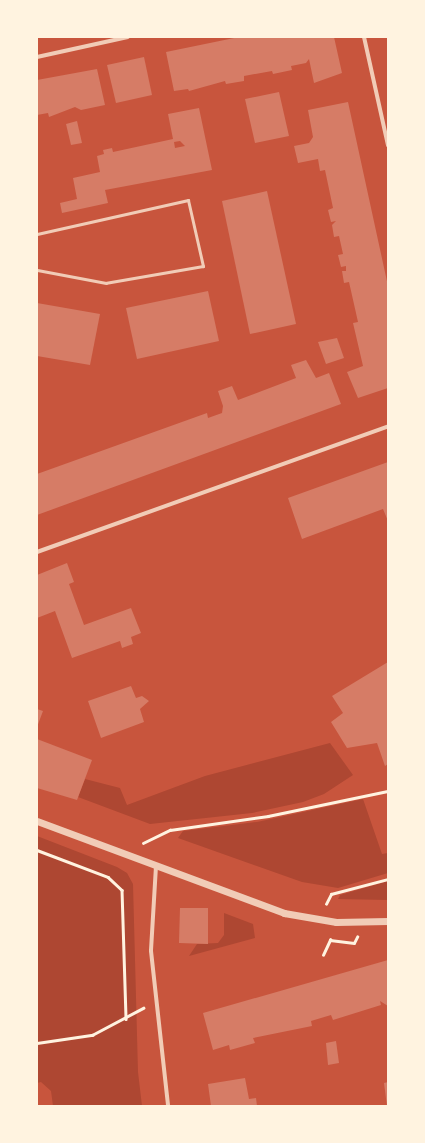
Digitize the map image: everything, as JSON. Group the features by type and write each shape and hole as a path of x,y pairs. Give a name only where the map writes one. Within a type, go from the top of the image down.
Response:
{"street":[{"path":"37,57 128,37"},
{"path":"364,37 388,145"},
{"path":"37,552 388,426"},
{"path":"37,821 247,901 318,920 366,923 388,921"},
{"path":"156,866 151,914 154,1000 168,1106"}],"lane":[{"path":"37,234 188,200 203,266 106,283 37,270"}],"path":[{"path":"124,853 170,830 268,816 388,791"},
{"path":"37,850 108,877 122,890 126,1019"},
{"path":"318,920 331,894 388,879"},
{"path":"323,956 330,940 354,943 366,923"},
{"path":"37,1043 92,1035 126,1019 154,1000"}],"shaded area":[{"path":"330,743 353,775 324,794 303,802 252,813 150,824 78,797 85,779 120,788 127,805 205,776"},
{"path":"363,799 382,854 388,853 388,873 338,888 302,882 178,838 183,831 257,822"},
{"path":"37,836 117,867 127,873 133,884 138,1072 142,1106 53,1106 51,1091 41,1082 37,1083"},
{"path":"388,881 388,900 338,899 340,895"},
{"path":"224,913 253,924 255,938 189,956 197,944 218,943 224,935"}],"building":[{"path":"239,37 334,37 342,73 314,83 309,59 306,63 291,66 292,70 273,74 272,71 244,76 244,81 226,84 225,81 189,91 188,89 174,91 166,52"},
{"path":"144,57 152,95 116,103 107,65"},
{"path":"97,69 105,105 81,110 75,107 49,117 48,113 37,115 37,80"},
{"path":"279,92 289,136 255,143 245,99"},
{"path":"348,102 388,286 388,388 358,398 347,372 363,366 353,323 358,322 349,282 344,283 342,271 346,271 346,266 341,267 338,255 343,254 339,236 334,237 332,225 336,221 331,222 328,210 333,208 325,170 320,171 318,159 298,163 294,146 309,143 313,137 308,110"},
{"path":"199,108 212,170 105,190 108,203 62,213 60,203 77,199 73,178 100,172 97,156 104,154 103,150 112,148 113,152 173,139 168,114","holes":["180,141 185,146 175,148 174,142"]},
{"path":"77,121 82,143 71,145 66,124"},
{"path":"267,191 296,324 250,334 222,201"},
{"path":"208,291 219,341 137,359 126,308"},
{"path":"37,303 100,314 90,365 37,356"},
{"path":"337,338 344,358 326,364 318,342"},
{"path":"306,360 316,378 329,373 341,404 37,515 37,474 207,413 208,418 222,413 223,406 218,391 232,386 238,400 296,378 291,365"},
{"path":"388,462 388,521 383,509 302,539 288,498"},
{"path":"67,563 74,582 69,584 84,625 131,608 141,633 131,637 133,644 122,648 120,641 72,658 55,611 37,618 37,575"},
{"path":"388,662 388,764 385,766 377,743 347,748 331,722 343,713 332,696"},
{"path":"131,686 136,698 142,696 149,701 140,709 144,722 101,738 88,701"},
{"path":"37,709 43,711 37,727"},
{"path":"37,739 92,760 77,800 37,788"},
{"path":"180,908 208,908 208,944 179,943"},
{"path":"388,960 388,1006 380,1001 381,1005 333,1020 331,1015 311,1021 312,1026 253,1038 255,1043 230,1050 229,1045 213,1050 203,1013"},
{"path":"336,1041 339,1063 328,1065 326,1043"},
{"path":"245,1078 249,1099 256,1098 257,1106 211,1106 208,1084"},
{"path":"388,1082 388,1106 387,1106 384,1083"}]}
